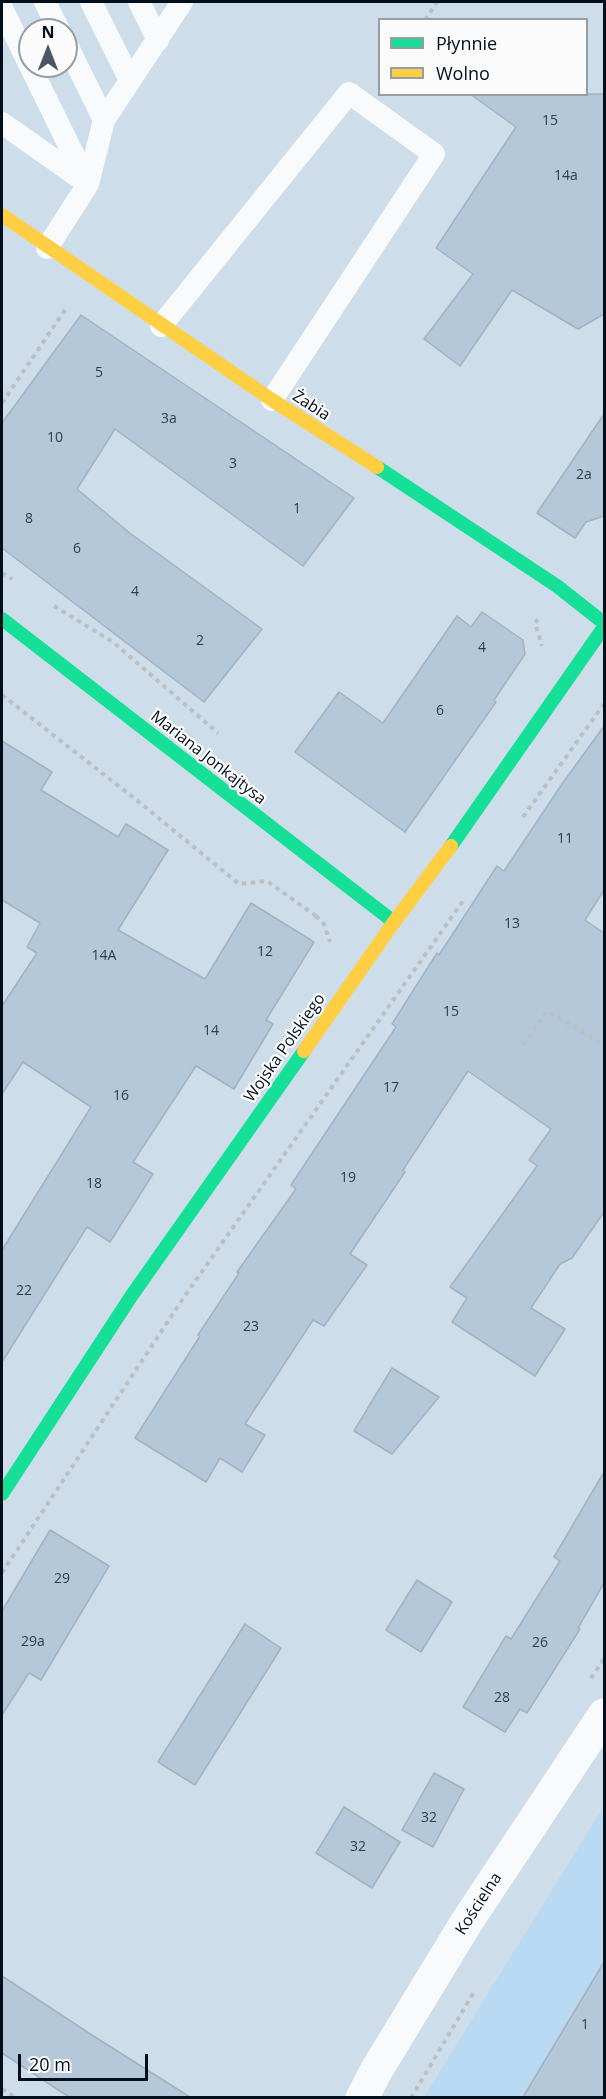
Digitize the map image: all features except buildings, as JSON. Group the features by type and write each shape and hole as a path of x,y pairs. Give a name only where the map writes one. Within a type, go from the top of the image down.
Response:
{"street":[{"name":"Żabia","path":"2,215 161,326 547,580 604,625"},
{"name":"Mariana Jonkajtysa","path":"2,619 394,922"},
{"name":"Wojska Polskiego","path":"2,1494 132,1295 394,922 447,852 604,625"},
{"name":"Kościelna","path":"362,2097 466,1923 604,1715"}],"lane":[{"path":"45,2 53,18"},
{"path":"91,2 130,80"},
{"path":"139,2 158,40"},
{"path":"47,248 88,184 104,120 183,2"},
{"path":"2,8 18,41"},
{"path":"78,68 104,120"},
{"path":"36,78 88,184"},
{"path":"161,326 349,93 434,154 272,400"},
{"path":"2,123 88,184"}],"path":[{"path":"426,18 437,2"},
{"path":"2,403 88,276"},
{"path":"522,819 604,704"},
{"path":"2,1573 184,1297 468,894"},
{"path":"523,1045 547,1011 604,1045"},
{"path":"411,2097 475,1990"},
{"path":"2,2089 16,2097"}],"shaded area":[{"path":"604,1806 604,2097 424,2097"}],"traffic: fast":[{"path":"377,467 557,586 604,623"},
{"path":"2,619 394,922"},
{"path":"451,846 604,627"},
{"path":"2,1494 132,1295 304,1051"}],"traffic: slow":[{"path":"2,215 272,400 377,467"},
{"path":"304,1051 394,922 451,846"}]}
